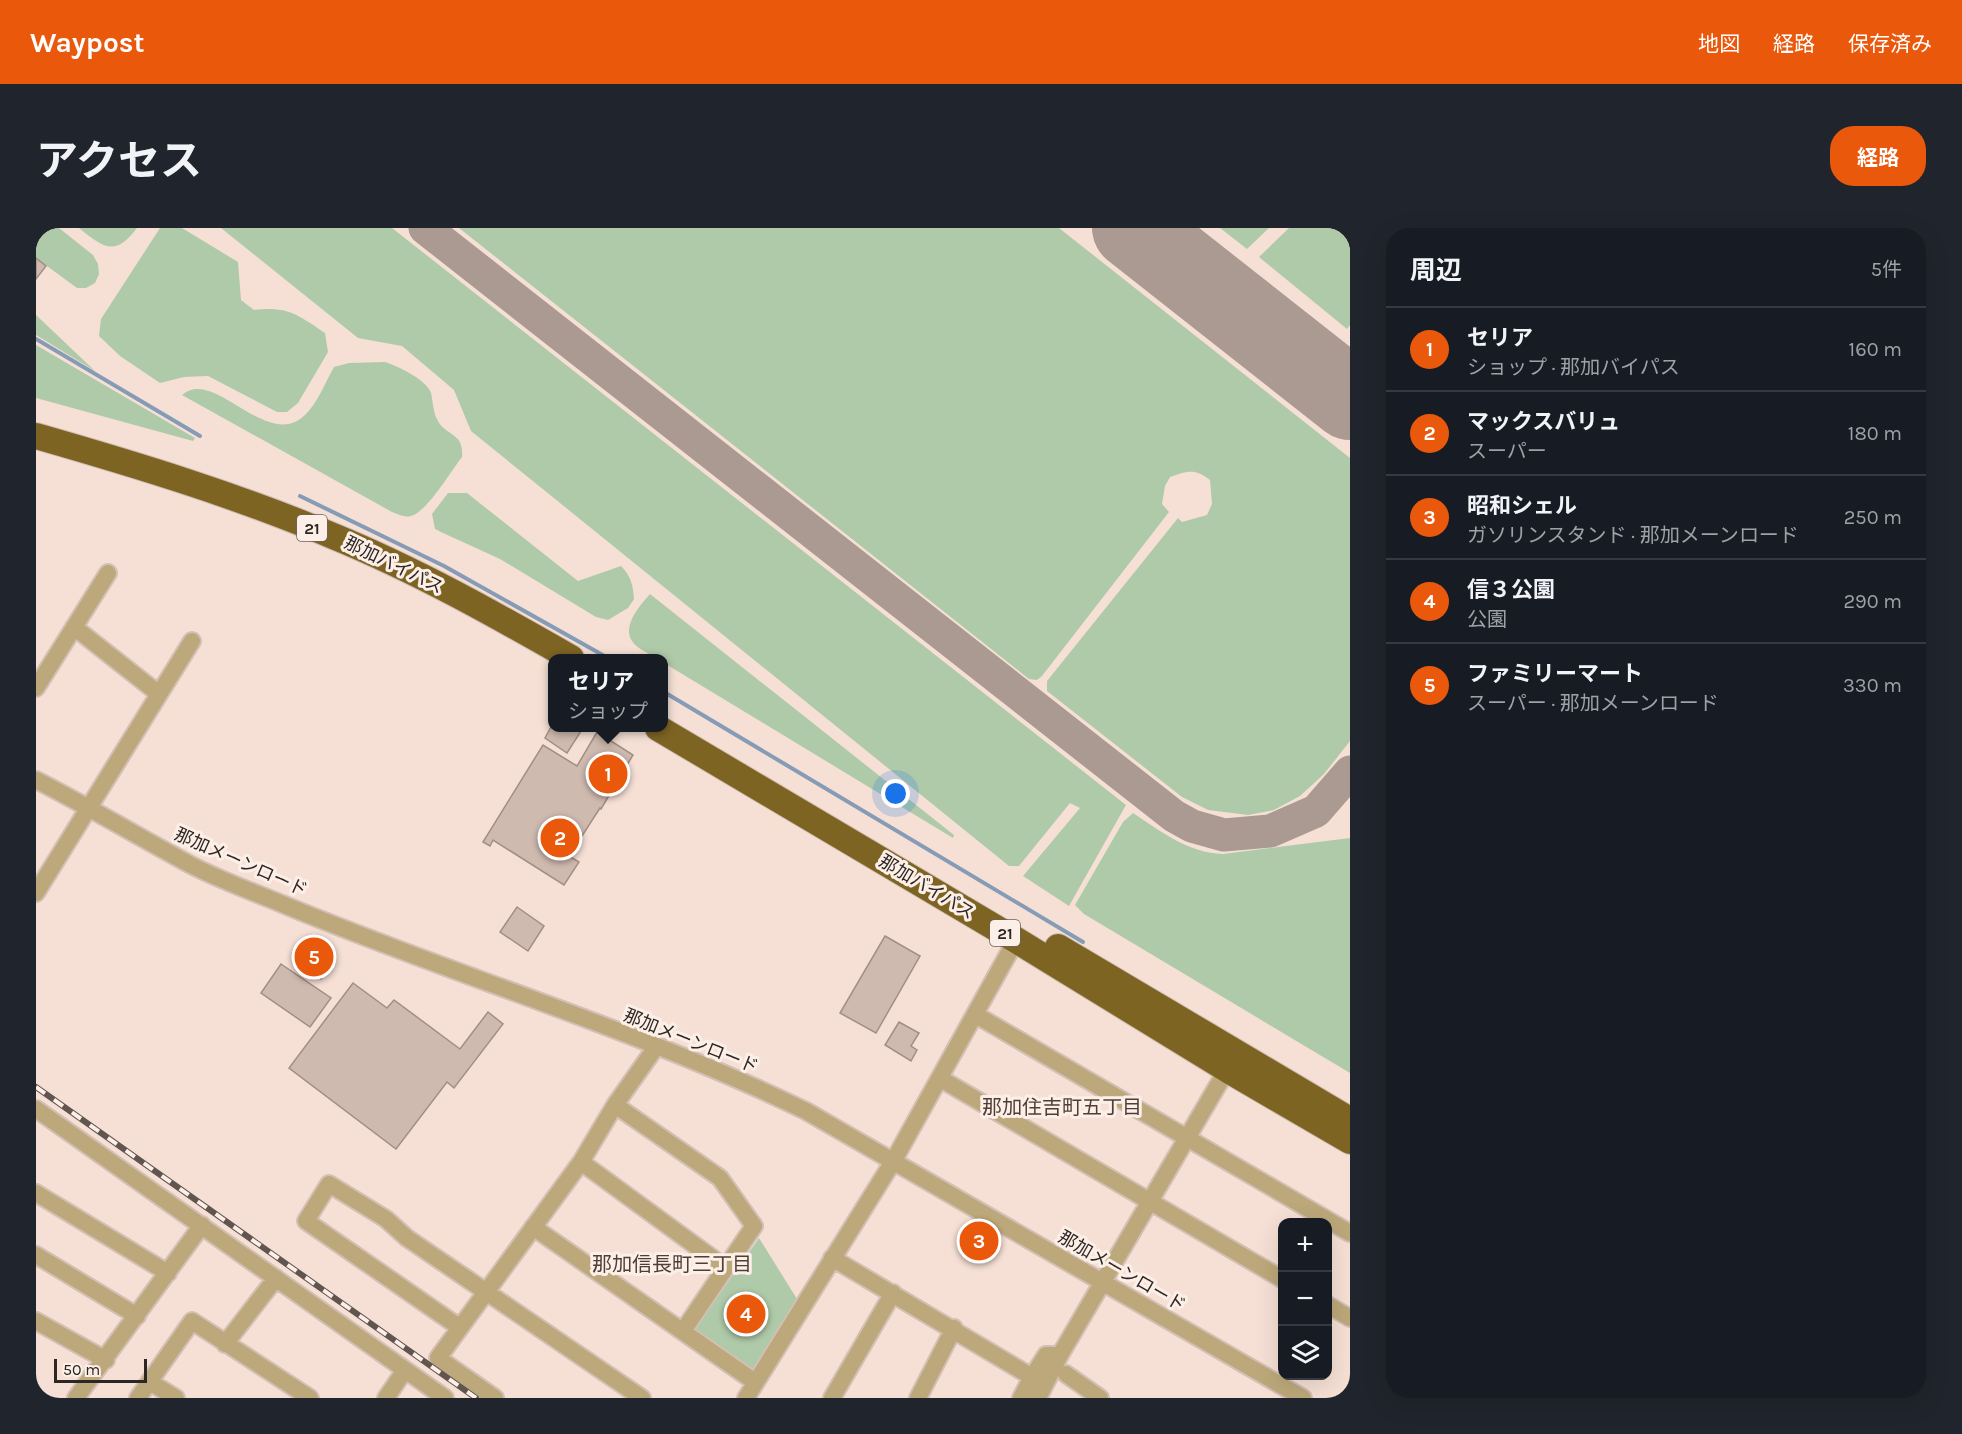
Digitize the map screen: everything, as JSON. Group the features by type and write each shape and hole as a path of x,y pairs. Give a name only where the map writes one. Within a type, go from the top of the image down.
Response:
{"highway":[{"name":"那加バイパス","path":"36,436 156,471 334,536 469,601 565,654"},
{"name":"那加バイパス","path":"36,452 188,498 288,535 436,601 548,663"},
{"name":"那加バイパス","path":"668,715 1232,1061 1350,1141"},
{"name":"那加バイパス","path":"665,732 1016,940 1232,1061 1350,1120"}],"street":[{"path":"36,688 108,573"},
{"path":"74,627 159,694"},
{"path":"36,893 192,641"},
{"name":"那加メーンロード","path":"36,780 193,866 289,907 656,1047 764,1091 894,1160 1304,1398"},
{"path":"746,1398 894,1160 941,1079 1016,940"},
{"path":"976,1015 1350,1233"},
{"path":"495,1398 438,1358 459,1326 581,1162 615,1105 656,1047"},
{"path":"1038,1398 1058,1375 1060,1355 1232,1061"},
{"path":"941,1079 1278,1277"},
{"path":"615,1105 720,1178 754,1226 683,1331"},
{"path":"36,1109 445,1398"},
{"path":"581,1162 726,1268"},
{"path":"459,1326 306,1221 329,1184 386,1219 407,1238 642,1398"},
{"path":"36,1193 168,1273"},
{"path":"76,1398 106,1360 202,1225"},
{"path":"533,1227 754,1382"},
{"path":"36,1255 137,1316"},
{"path":"832,1258 954,1328 1032,1377"},
{"path":"225,1344 276,1278"},
{"path":"832,1398 893,1293"},
{"path":"1332,1307 1350,1318"},
{"path":"138,1398 192,1320 225,1344 310,1398"},
{"path":"36,1321 106,1360"},
{"path":"918,1398 954,1328"},
{"path":"1021,1398 1046,1356 1060,1355"},
{"path":"386,1398 405,1370"},
{"path":"1058,1375 1100,1398"},
{"path":"150,1382 176,1398"}],"green space":[{"path":"36,228 59,228 93,255 98,264 99,274 95,283 86,288 77,288 36,258"},
{"path":"79,228 137,228 122,243 109,246 96,241"},
{"path":"160,228 182,228 238,262 241,300 254,310 276,309 292,313 325,333 328,352 298,403 287,412 277,412 208,376 184,377 160,383 120,356 99,336 101,319"},
{"path":"221,228 392,228 1126,805 1069,906 1023,876 1080,808 1070,803 1019,866 1009,866 471,431 454,390 402,346 358,338"},
{"path":"459,228 1059,228 1350,458 1350,741 1324,774 1300,796 1274,810 1248,815 1208,810 1182,797 1047,691 1047,681 1178,518 1182,522 1207,515 1212,504 1210,480 1205,476 1191,472 1170,477 1165,486 1162,504 1169,512 1042,676 1037,680 1029,679"},
{"path":"1220,228 1269,228 1247,249"},
{"path":"1289,228 1350,228 1350,325 1347,329 1259,257"},
{"path":"36,315 95,371 36,335"},
{"path":"36,345 195,438 193,441 36,398"},
{"path":"385,362 424,383 431,393 438,421 458,439 462,449 462,457 438,490 424,507 409,516 392,512 182,395 195,389 209,391 258,417 274,423 290,424 309,410 334,367 349,363"},
{"path":"448,493 467,493 578,581 621,566 631,581 634,599 628,608 608,620 596,617 500,559 435,529 432,514"},
{"path":"650,594 954,835 953,838 668,665 668,654 650,654 642,650 634,644 629,629 639,607"},
{"path":"1133,813 1187,846 1210,853 1223,854 1350,838 1350,1073 1084,914 1075,905 1123,822"},
{"path":"759,1238 797,1299 753,1369 695,1329"}],"building":[{"path":"36,258 46,266 36,279"},
{"path":"548,732 580,732 567,753 545,738"},
{"path":"597,732 633,755 601,809 569,856 579,862 564,885 493,840 490,846 483,842 543,745 577,766"},
{"path":"517,907 544,926 528,951 500,932"},
{"path":"885,936 920,956 876,1033 840,1013"},
{"path":"310,948 332,964 321,979 299,963"},
{"path":"281,964 331,998 310,1027 261,993"},
{"path":"353,983 387,1008 394,1000 460,1049 488,1012 503,1024 454,1088 447,1082 396,1149 289,1068"},
{"path":"899,1022 919,1033 911,1046 917,1050 911,1061 885,1045"}],"waterway":[{"path":"36,339 200,436"},
{"path":"300,496 444,566 601,654"},
{"path":"668,694 1083,942"}],"taxiway":[{"path":"425,228 1174,816 1192,826 1224,835 1270,831 1316,811 1350,772"}],"runway":[{"path":"1133,228 1350,399"}],"railway":[{"path":"36,1087 476,1398"}],"place":[{"name":"セリア","path":"608,774"},
{"name":"マックスバリュ","path":"560,838"},
{"name":"ファミリーマート","path":"314,957"},
{"name":"昭和シェル","path":"979,1241"},
{"name":"信３公園","path":"746,1314"}],"district":[{"name":"那加住吉町五丁目","path":"1062,1107"},
{"name":"那加信長町三丁目","path":"672,1264"}]}
